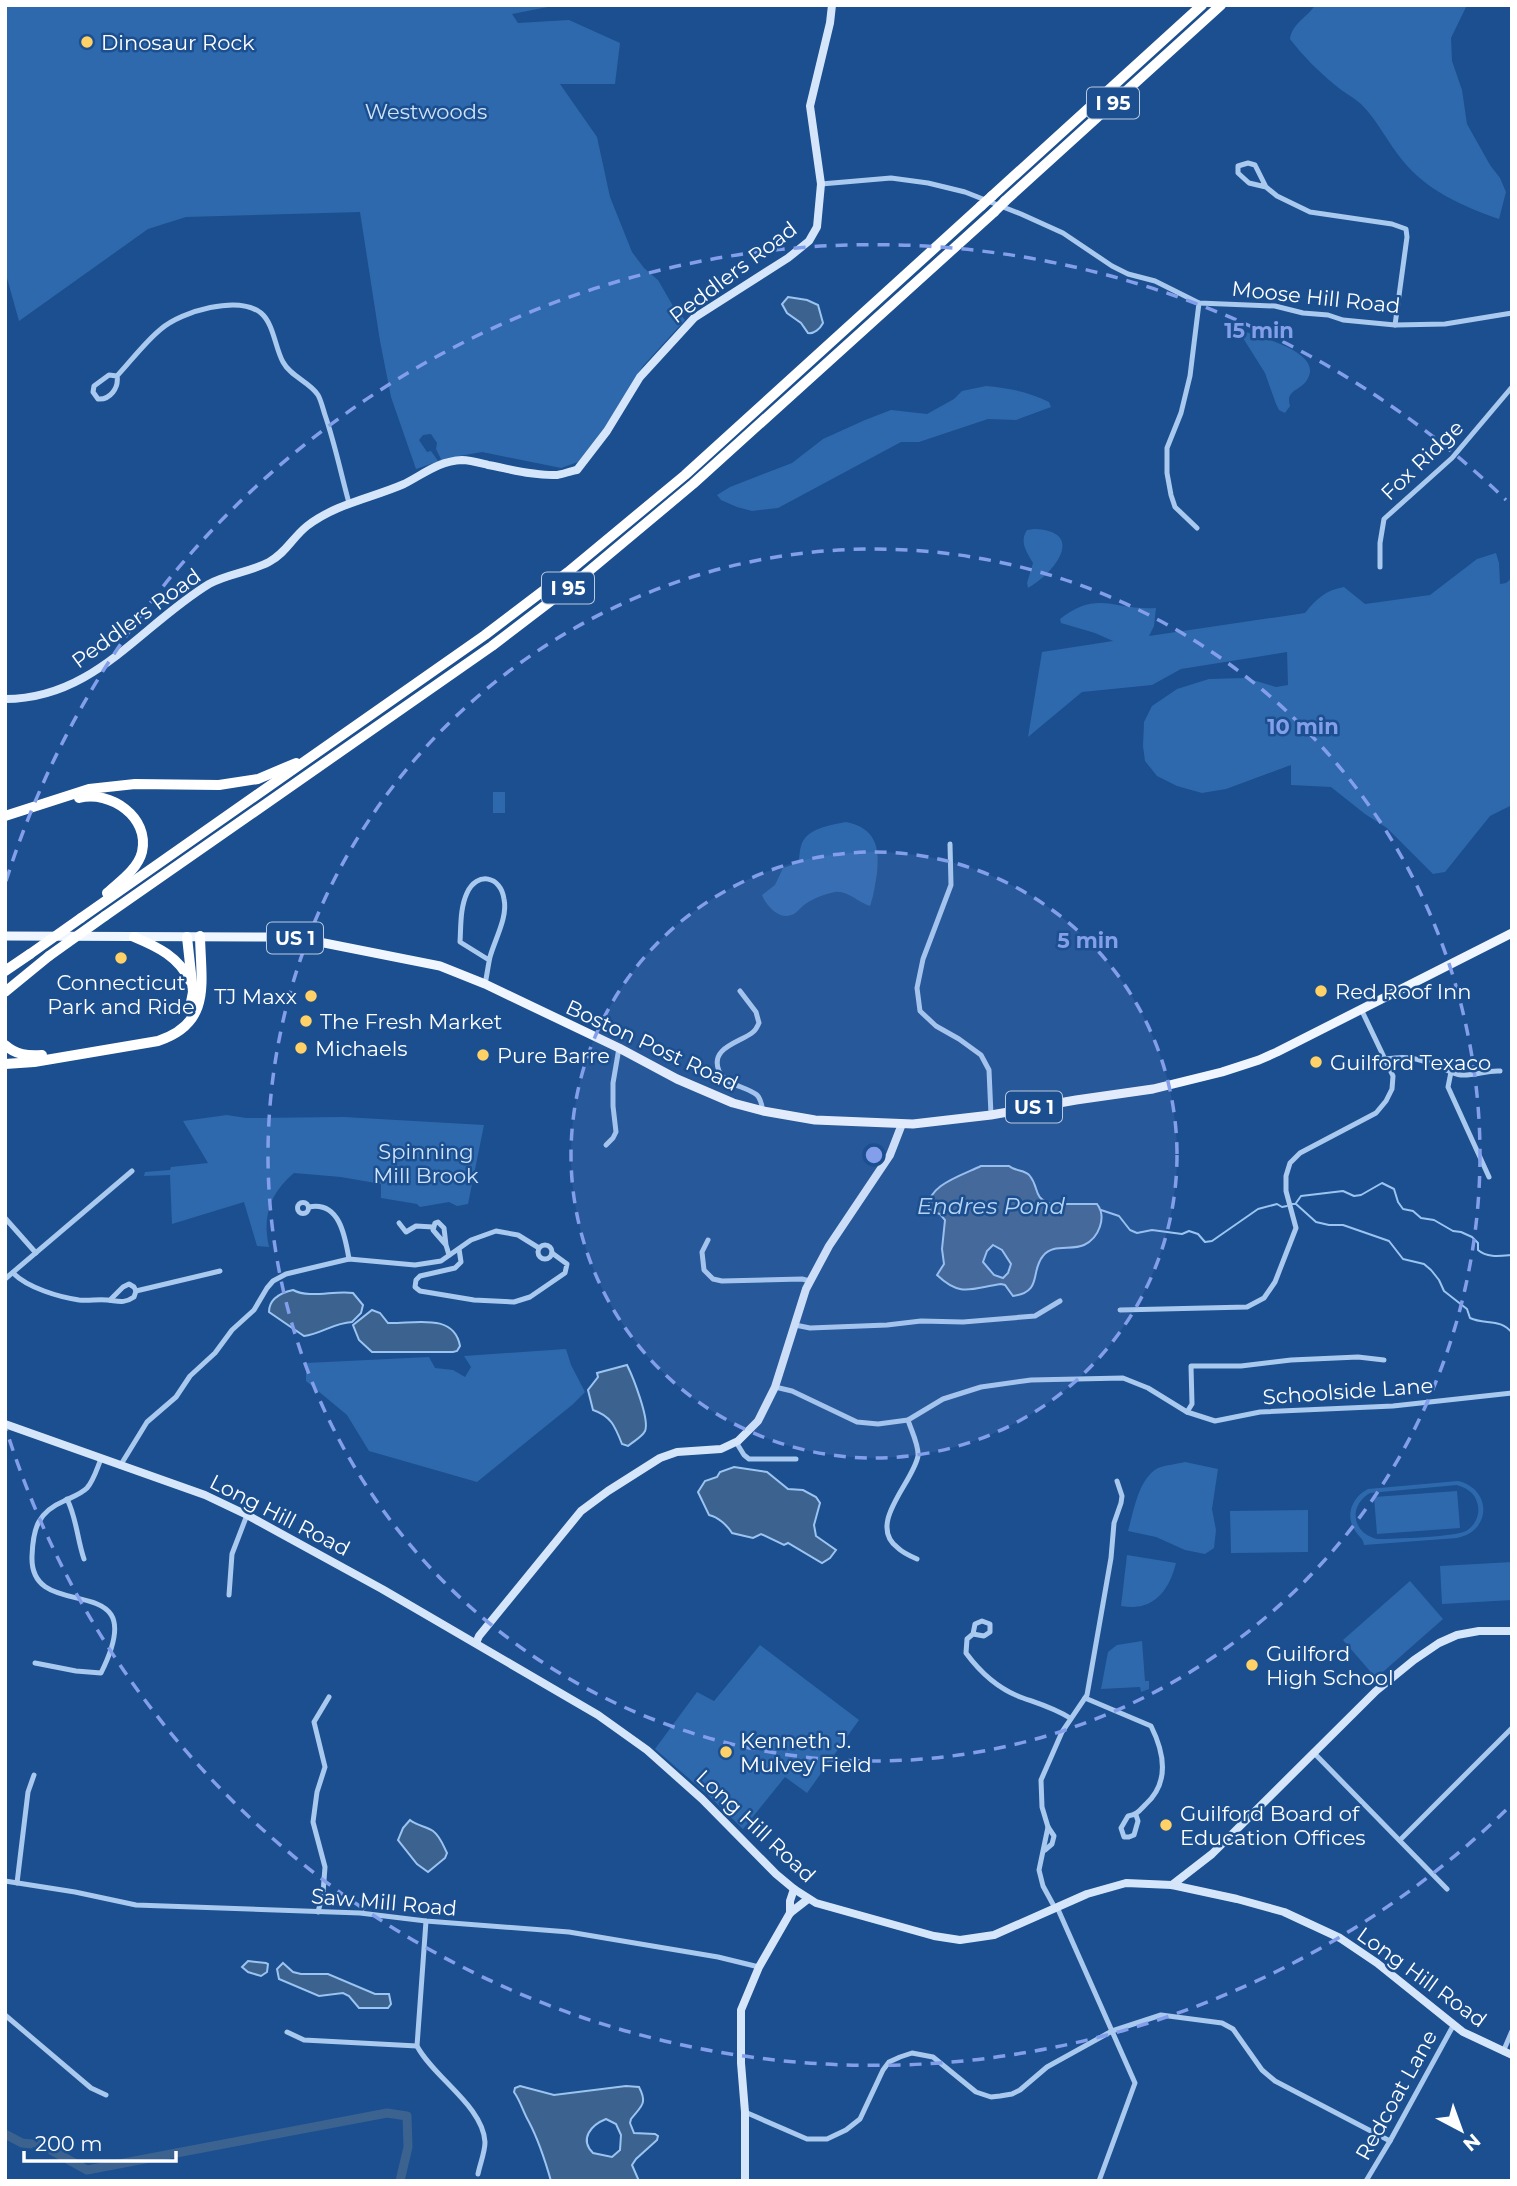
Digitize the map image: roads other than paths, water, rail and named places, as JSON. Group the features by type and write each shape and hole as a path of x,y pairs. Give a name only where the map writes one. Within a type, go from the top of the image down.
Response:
{"highway":[{"name":"I 95","path":"5,971 485,635 623,528 716,447 1202,5"},
{"name":"I 95","path":"5,985 492,646 577,582 704,475 1221,5"},
{"path":"5,816 89,789 135,784 219,785 258,779 316,754"},
{"path":"5,822 83,797 96,796 110,799 124,807 135,820 142,836 142,852 135,866 81,918"},
{"path":"5,1064 34,1062 158,1041 173,1036 194,1018 198,1006 200,936"},
{"path":"134,937 174,958 184,969 193,992"},
{"path":"5,1045 22,1055 38,1056 160,1035 174,1030 185,1021 192,1008 193,992 187,937"},
{"path":"5,992 49,956"}],"main road":[{"name":"Boston Post Road","path":"5,936 304,939 440,967 485,984 733,1103 815,1120 902,1124 991,1115 1153,1089 1222,1072 1259,1060 1512,933"}],"street":[{"path":"821,184 810,106 832,5"},
{"path":"1266,187 1249,183 1238,173 1238,166 1248,163 1255,165 1266,187 1277,196 1310,212 1392,224 1406,229 1395,325"},
{"name":"Moose Hill Road","path":"821,184 891,178 929,183 965,192 1063,233 1112,266 1128,274 1155,281 1199,303 1275,306 1343,320 1395,325 1446,324 1512,313"},
{"name":"Peddlers Road","path":"5,699 31,698 74,684 106,665 211,583 267,563 283,553 308,525 349,503 404,483 432,467 463,460 557,475 578,470 607,431 639,377 694,318 788,258 809,241 817,227 821,184"},
{"path":"1197,528 1175,507 1167,473 1167,448 1181,413 1190,376 1199,303"},
{"path":"117,376 109,375 94,386 93,392 98,399 111,395 118,380 117,376 160,329 172,320 214,307 240,304 249,307 263,315 284,363 294,376 317,394 328,424 349,503"},
{"name":"Fox Ridge","path":"1380,567 1384,519 1452,458 1512,387"},
{"path":"950,844 951,885 923,959 917,988 920,1011 936,1026 981,1055 989,1070 991,1115"},
{"path":"485,984 505,902 502,888 496,881 487,879 478,881 467,893 462,912 460,942 489,960"},
{"path":"740,991 756,1012 759,1023 751,1034 727,1046 718,1065 720,1073 727,1080 760,1099 763,1111"},
{"path":"1120,1310 1247,1307 1264,1298 1276,1282 1297,1228 1286,1191 1286,1176 1290,1163 1300,1153 1377,1113 1392,1089 1393,1076 1361,1009"},
{"path":"606,1145 616,1132 613,1083 619,1048"},
{"path":"1386,1059 1405,1056 1416,1058 1459,1075 1486,1070 1500,1071"},
{"path":"1451,1072 1448,1087 1489,1177"},
{"path":"475,1643 581,1511 660,1458 677,1452 721,1449 736,1442 758,1421 775,1387 810,1281 829,1246 890,1155 902,1124"},
{"path":"5,1279 132,1171"},
{"path":"309,1207 330,1208 346,1238 349,1259"},
{"path":"5,1218 36,1253"},
{"path":"400,1223 406,1232 416,1226 433,1227 438,1223 442,1225 449,1255"},
{"path":"433,1227 446,1245"},
{"path":"120,1466 147,1422 176,1397 190,1376 254,1310 273,1281 286,1274 349,1259 415,1265 441,1261 483,1234 496,1231 518,1235 539,1248"},
{"path":"708,1240 702,1252 704,1270 713,1279 810,1281"},
{"path":"459,1249 461,1262 455,1268 420,1276 415,1287 420,1291 474,1300 522,1300 565,1273 567,1265 552,1253 548,1245 544,1244 539,1248 538,1255 543,1259 550,1257 552,1253"},
{"path":"136,1291 220,1271"},
{"path":"13,1273 30,1284 80,1300 110,1300 121,1303 129,1301 136,1291"},
{"path":"110,1300 129,1284 136,1291"},
{"path":"794,1325 810,1328 1035,1317 1060,1301"},
{"name":"Schoolside Lane","path":"1187,1412 1192,1404 1191,1366 1241,1366 1291,1360 1359,1357 1384,1360"},
{"name":"Schoolside Lane","path":"775,1387 792,1391 857,1422 878,1424 908,1420 943,1399 981,1387 1031,1380 1122,1378 1148,1388 1187,1412 1215,1421 1260,1412 1393,1406 1512,1393"},
{"path":"908,1420 919,1453 909,1479 889,1513 887,1533 895,1547 916,1559"},
{"name":"Long Hill Road","path":"5,1424 205,1495 247,1515 307,1546 598,1715 631,1737 684,1783 776,1874 808,1899 934,1936 960,1940 995,1935 1087,1894 1116,1885 1172,1885 1266,1906 1323,1929 1365,1953 1453,2026 1472,2038 1508,2053"},
{"path":"736,1442 750,1459 796,1459"},
{"path":"35,1663 101,1673 112,1649 116,1634 115,1621 104,1607 88,1599 50,1591 37,1578 32,1557 41,1516 47,1509 88,1487 101,1459"},
{"path":"1099,2181 1135,2083 1043,1885 1039,1870 1048,1828 1042,1807 1041,1780 1070,1718 1085,1698 1089,1686 1109,1574 1114,1523 1122,1496 1117,1481"},
{"path":"68,1499 84,1559"},
{"path":"229,1595 232,1554 247,1515"},
{"path":"1172,1885 1212,1854 1392,1677 1439,1643 1469,1632 1512,1632"},
{"path":"973,1634 967,1639 966,1653 975,1666 1000,1687 1045,1704 1070,1718"},
{"path":"318,1912 325,1867 313,1822 324,1767 314,1721 328,1697"},
{"path":"1085,1698 1150,1726 1158,1742 1161,1785 1155,1796 1136,1815"},
{"path":"1400,1840 1512,1728"},
{"path":"1314,1753 1447,1889"},
{"path":"17,1883 28,1792 34,1775"},
{"name":"Saw Mill Road","path":"5,1881 136,1905 360,1913 426,1922 569,1932 718,1957 759,1967"},
{"path":"790,1913 794,1889"},
{"path":"745,2181 741,2010 759,1967 790,1913 808,1899"},
{"path":"426,1922 417,2046 424,2060 480,2118 485,2143 478,2174"},
{"path":"5,2015 91,2088 106,2095"},
{"path":"745,2112 807,2139 827,2140 860,2119 883,2070 889,2062 900,2057 912,2053 933,2057 976,2092 991,2097 1000,2096 1020,2090 1047,2067 1112,2031 1161,2015 1222,2023 1233,2029 1262,2070 1275,2081 1390,2141"},
{"name":"Redcoat Lane","path":"1366,2181 1453,2026"},
{"path":"1508,2053 1512,2031"},
{"path":"287,2032 304,2040 417,2046"}],"water":[{"path":"788,297 818,305 823,323 819,329 808,333 801,323 787,313 782,304"},
{"name":"Endres Pond","path":"981,1166 1009,1166 1023,1171 1033,1181 1041,1198 1051,1204 1097,1204 1100,1209 1100,1227 1094,1237 1084,1245 1047,1252 1039,1262 1032,1286 1022,1294 1013,1296 1005,1285 1001,1284 960,1289 937,1275 944,1264 942,1249 945,1220 940,1214 929,1210 932,1194 946,1182","holes":["993,1245 1002,1250 1011,1264 1003,1278 994,1275 983,1262 987,1251"]},
{"path":"293,1290 307,1294 353,1293 363,1305 361,1313 352,1322 304,1336 269,1312 276,1297"},
{"path":"372,1310 380,1313 388,1323 441,1324 450,1328 460,1346 453,1352 372,1352 359,1340 353,1325"},
{"path":"627,1365 640,1398 646,1425 642,1435 628,1446 622,1444 608,1419 593,1410 588,1390 598,1377 597,1373"},
{"path":"734,1467 767,1472 788,1489 803,1490 816,1497 820,1503 814,1525 816,1536 836,1550 830,1558 822,1563 788,1543 784,1545 761,1534 753,1538 732,1533 722,1522 709,1515 698,1492 705,1481"},
{"path":"410,1820 435,1833 447,1853 445,1858 428,1872 417,1864 398,1840"},
{"path":"248,1961 268,1964 267,1972 261,1976 248,1972 242,1967"},
{"path":"283,1963 293,1972 328,1974 375,1994 389,1994 391,2004 388,2008 359,2008 343,1993 319,1996 279,1979 277,1969"},
{"path":"520,2086 554,2095 626,2086 639,2087 643,2101 630,2123 634,2133 658,2136 632,2165 639,2181 551,2181 536,2136 514,2092 515,2088","holes":["606,2119 616,2124 621,2135 620,2150 612,2157 593,2153 587,2143 592,2129"]}],"waterway":[{"path":"1296,1203 1301,1196 1343,1191 1354,1196 1361,1195 1382,1183 1394,1189 1403,1209 1472,1237 1482,1253 1494,1256 1512,1255"},
{"path":"1101,1210 1119,1216 1130,1230 1137,1233 1152,1230 1182,1234 1189,1231 1198,1234 1205,1242 1212,1241 1258,1209 1277,1204 1287,1206"},
{"path":"1292,1204 1296,1204 1316,1222 1343,1225 1389,1241 1403,1259 1424,1264 1431,1270 1444,1291 1467,1309 1470,1318 1503,1325 1512,1333"},
{"path":"5,2134 22,2143 42,2145 87,2170 387,2113 407,2116 408,2147 400,2181"}],"place":[{"name":"Dinosaur Rock","path":"87,42"},
{"name":"Connecticut Park and Ride","path":"121,958"},
{"name":"Red Roof Inn","path":"1321,991"},
{"name":"TJ Maxx","path":"311,996"},
{"name":"The Fresh Market","path":"306,1021"},
{"name":"Michaels","path":"301,1048"},
{"name":"Pure Barre","path":"483,1055"},
{"name":"Guilford Texaco","path":"1316,1062"},
{"name":"Guilford High School","path":"1252,1665"},
{"name":"Kenneth J. Mulvey Field","path":"726,1752"},
{"name":"Guilford Board of Education Offices","path":"1166,1825"}],"park label":[{"name":"Westwoods","path":"426,111"},
{"name":"Spinning Mill Brook","path":"426,1163"}]}
